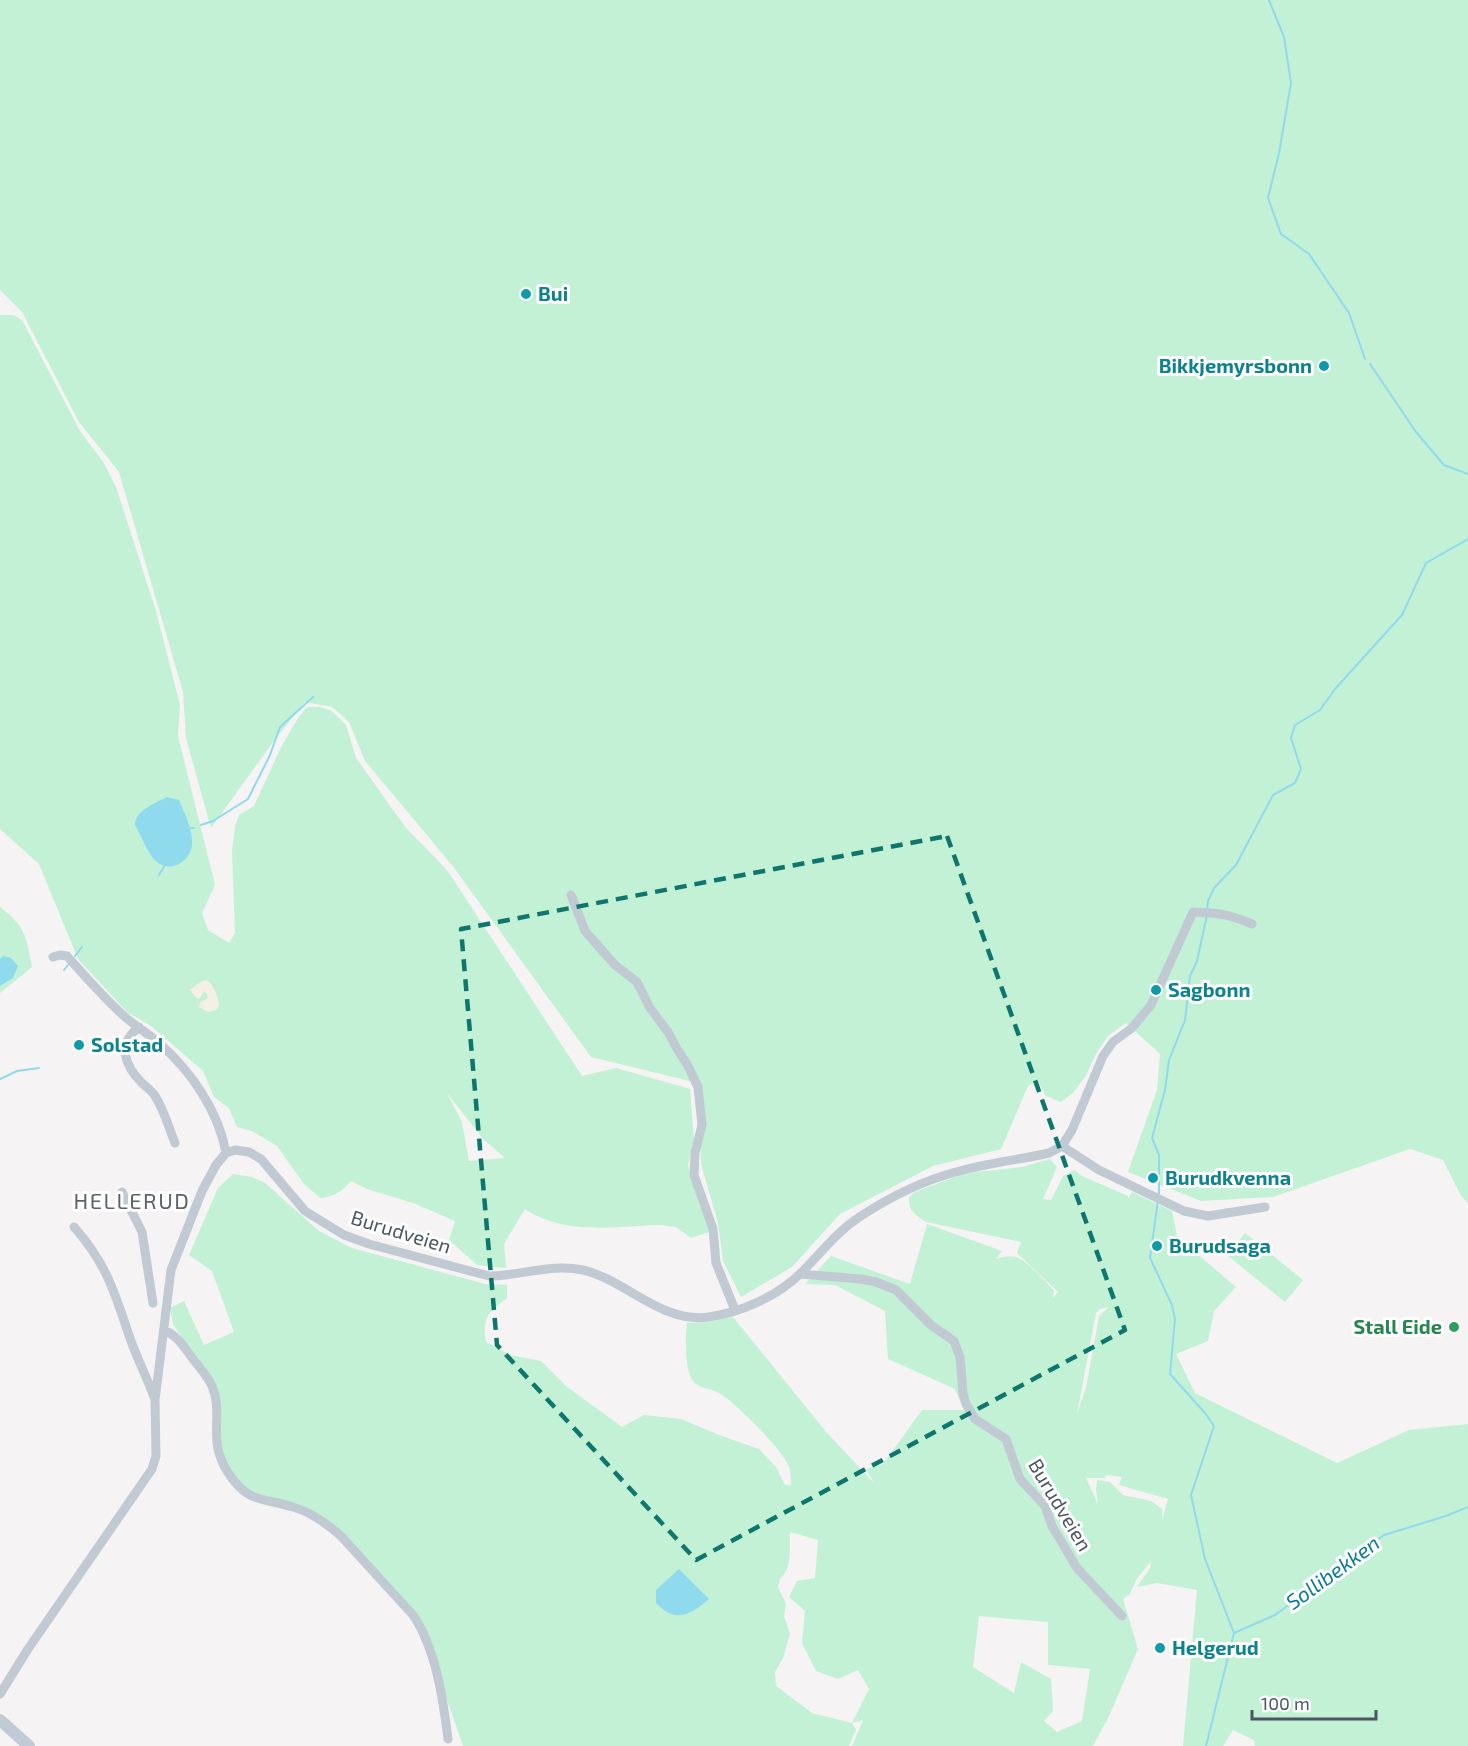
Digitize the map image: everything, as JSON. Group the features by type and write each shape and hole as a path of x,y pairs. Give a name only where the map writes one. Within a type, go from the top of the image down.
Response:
{"street":[{"path":"571,895 585,931 615,965 637,982 650,1008 668,1032 688,1066 698,1087 702,1125 695,1153 694,1175 713,1229 716,1263 735,1310"},
{"path":"1252,924 1232,916 1201,912 1151,1005 1132,1028 1113,1042 1103,1056 1072,1130 1062,1146 1099,1170 1184,1211 1208,1216 1265,1207"},
{"path":"0,1694 28,1648 152,1468 157,1442 155,1400 171,1270 202,1191 226,1153 224,1140 214,1118 188,1074 160,1043 125,1018 67,956 53,957"},
{"path":"139,1027 127,1039 125,1054 129,1067 154,1094 175,1143"},
{"name":"Burudveien","path":"226,1153 235,1150 249,1152 261,1159 305,1211 344,1235 369,1244 489,1276 504,1276 550,1267 570,1267 601,1276 664,1309 683,1316 710,1317 768,1298 800,1274 838,1232 881,1203 923,1182 956,1171 1049,1153 1062,1146"},
{"path":"122,1192 142,1232 153,1303"},
{"path":"74,1227 96,1255 112,1285 131,1343 155,1400"},
{"name":"Burudveien","path":"800,1274 861,1279 896,1290 931,1325 954,1341 960,1357 963,1393 966,1404 975,1419 1006,1439 1020,1479 1045,1506 1052,1526 1077,1568 1122,1616"},
{"path":"164,1330 180,1342 211,1385 216,1409 217,1446 227,1470 239,1486 255,1498 295,1507 329,1526 340,1535 421,1626 440,1685 448,1739"},
{"path":"0,1720 29,1746"}],"highlighted area":[{"path":"947,836 1125,1330 696,1560 497,1345 461,929"}],"green space":[{"path":"0,0 1468,0 1468,1203 1461,1196 1443,1160 1410,1149 1273,1197 1201,1201 1128,1172 1157,1090 1160,1054 1126,1023 1108,1036 1085,1077 1073,1093 1061,1102 1046,1096 1037,1081 1028,1086 1001,1149 933,1166 840,1214 792,1267 741,1297 723,1261 718,1223 701,1164 698,1083 591,1057 452,865 365,761 349,722 332,707 305,702 211,828 186,738 183,692 119,472 79,422 22,312 0,290"},
{"path":"0,315 13,315 22,320 80,431 104,463 116,487 156,611 180,705 178,736 215,885 202,913 208,930 229,943 235,933 232,851 235,826 239,815 254,806 281,747 307,707 320,707 332,711 346,725 356,758 406,828 447,870 582,1076 616,1068 690,1089 694,1139 688,1165 699,1203 712,1231 691,1238 676,1227 662,1225 591,1228 574,1226 557,1223 525,1209 504,1244 506,1268 477,1265 449,1240 455,1221 413,1203 367,1189 351,1181 337,1193 320,1198 304,1184 277,1146 252,1131 237,1127 229,1108 214,1097 203,1071 151,1026 127,1012 78,959 39,864 0,829","holes":["447,1093 483,1139 505,1158 469,1161 462,1122"]},
{"path":"0,907 15,920 24,933 32,967 0,993"},
{"path":"1050,1159 1057,1167 1043,1199 1051,1200 1063,1176 1074,1170 1082,1176 1128,1196 1128,1199 1132,1192 1172,1211 1178,1241 1236,1287 1214,1311 1208,1341 1176,1354 1195,1393 1337,1463 1409,1430 1468,1424 1468,1746 1255,1746 1254,1740 1233,1730 1223,1746 1183,1746 1197,1590 1157,1583 1137,1587 1150,1568 1151,1561 1136,1580 1130,1594 1123,1599 1138,1649 1109,1716 1093,1746 852,1746 863,1720 852,1723 856,1730 849,1746 463,1746 417,1613 340,1530 254,1494 238,1483 220,1457 218,1391 173,1324 170,1308 184,1301 204,1345 234,1332 212,1271 189,1255 218,1188 233,1174 252,1177 265,1183 319,1231 352,1248 485,1284 507,1285 507,1298 491,1312 486,1321 486,1342 511,1355 541,1361 566,1386 622,1427 644,1415 681,1419 759,1449 776,1467 785,1485 791,1485 790,1469 785,1459 758,1427 726,1398 693,1382 691,1378 686,1351 687,1323 733,1317 827,1433 874,1483 866,1469 883,1464 922,1410 964,1410 955,1389 888,1359 885,1311 835,1285 805,1284 831,1256 910,1284 927,1224 1002,1251 996,1259 1011,1256 1021,1259 1054,1290 1053,1298 1058,1292 1017,1253 1021,1242 926,1222 916,1215 910,1206 909,1197 915,1192 955,1177 976,1172 1022,1167","holes":["1109,1307 1099,1316 1086,1388 1077,1414 1096,1313 1100,1309","1106,1475 1122,1477 1119,1485 1168,1499 1162,1520 1162,1509 1151,1501 1123,1495 1110,1482 1097,1480 1098,1504 1086,1478 1105,1478","790,1532 818,1540 815,1578 797,1581 789,1597 805,1611 802,1643 816,1671 838,1679 858,1670 869,1689 852,1723 812,1713 776,1686 775,1672 783,1658 790,1634 784,1616 786,1604 778,1587 789,1563","979,1616 1048,1622 1048,1665 1090,1669 1082,1721 1057,1732 1044,1721 1053,1711 1051,1679 1021,1662 1014,1693 973,1667"]},
{"path":"1245,1233 1303,1280 1285,1302 1227,1255"}],"sand":[{"path":"206,980 215,991 219,1006 216,1010 208,1012 199,1007 200,1003 208,998 207,994 204,991 197,999 190,990"}],"water":[{"path":"167,797 179,800 189,825 192,843 187,858 171,866 162,865 154,859 135,825 142,811"},
{"path":"3,956 11,958 18,966 13,978 0,986 0,959"},
{"path":"679,1569 709,1599 683,1615 663,1610 656,1603 656,1590"}],"waterway":[{"path":"1269,0 1284,37 1291,83 1279,153 1268,198 1281,234 1309,254 1349,313 1365,359"},
{"path":"1370,364 1416,432 1444,465 1468,474"},
{"path":"1207,910 1214,888 1236,865 1273,795 1295,783 1301,769 1291,738 1295,725 1320,710 1335,689 1402,615 1426,563 1468,539"},
{"path":"201,825 213,821 248,799 270,755 280,727 313,697"},
{"path":"159,875 165,865"},
{"path":"1159,1194 1159,1155 1152,1138 1165,1090 1169,1060 1185,1020 1190,976 1197,961 1207,915"},
{"path":"75,956 82,947"},
{"path":"64,970 68,965"},
{"path":"0,1079 17,1071 39,1068"},
{"path":"1158,1200 1150,1258 1172,1305 1175,1319 1170,1374 1214,1426 1191,1495 1205,1559 1234,1633 1206,1746"},
{"name":"Sollibekken","path":"1234,1633 1275,1615 1384,1535 1468,1507"}],"place":[{"name":"Bui","path":"526,294"},
{"name":"Bikkjemyrsbonn","path":"1324,366"},
{"name":"Sagbonn","path":"1156,990"},
{"name":"Solstad","path":"79,1045"},
{"name":"Burudkvenna","path":"1153,1178"},
{"name":"Burudsaga","path":"1157,1246"},
{"name":"Stall Eide","path":"1454,1327"},
{"name":"Helgerud","path":"1160,1648"}],"district":[{"name":"HELLERUD","path":"132,1201"}]}
